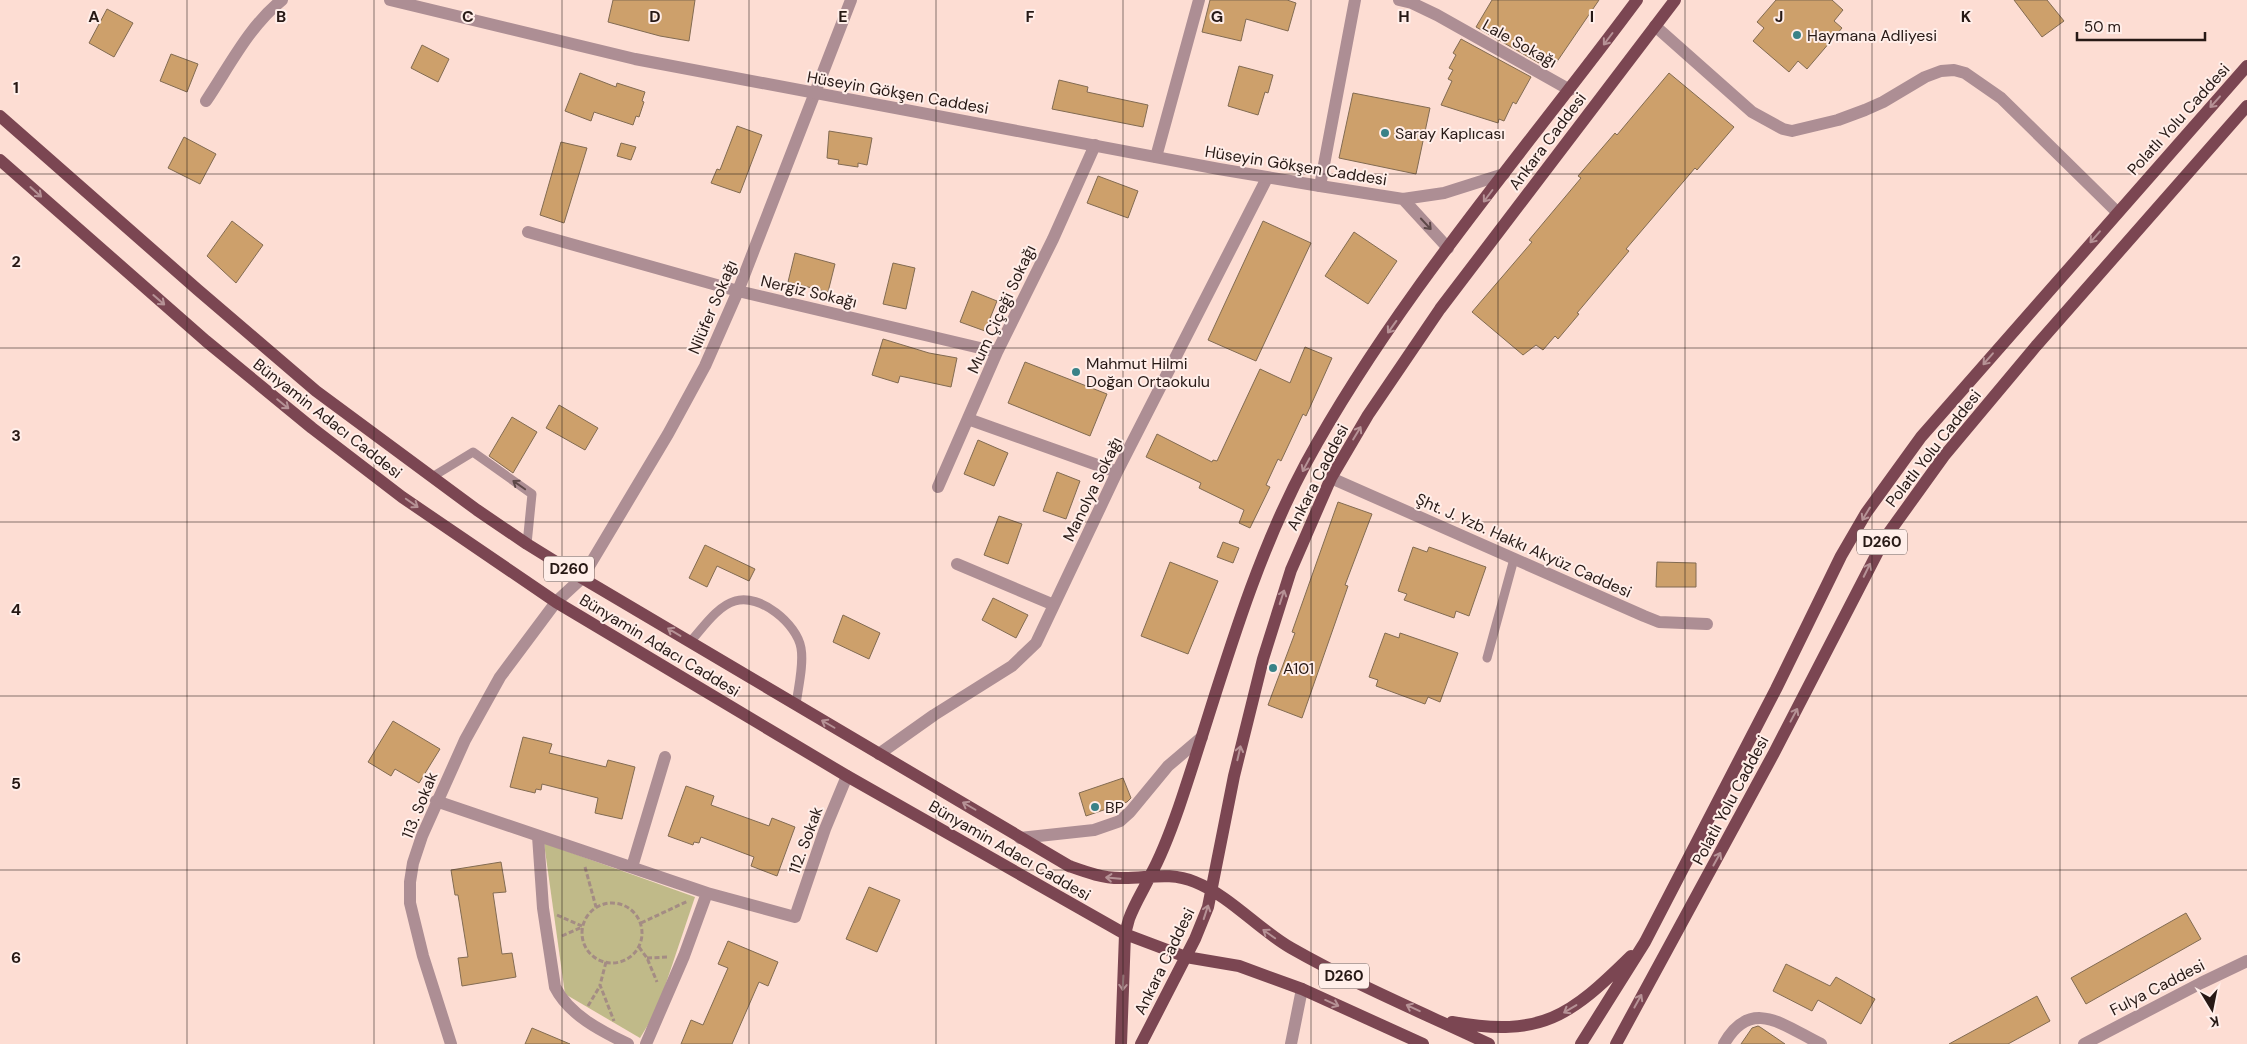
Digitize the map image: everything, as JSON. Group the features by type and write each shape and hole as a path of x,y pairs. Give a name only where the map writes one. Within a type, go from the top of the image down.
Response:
{"main road":[{"name":"Ankara Caddesi","path":"1121,1044 1125,934 1138,896 1150,876 1178,810 1264,553 1305,465 1376,349 1448,248 1637,0"},
{"name":"Ankara Caddesi","path":"1141,1044 1202,923 1212,889 1234,776 1263,659 1291,570 1331,478 1368,415 1440,309 1676,0"},
{"name":"Polatlı Yolu Caddesi","path":"1582,1044 1645,942 1776,689 1841,556 1866,513 1921,436 2247,66"},
{"name":"Polatlı Yolu Caddesi","path":"1616,1044 1765,770 1873,557 1893,526 1944,456 2030,353 2247,106"},
{"name":"D260","path":"0,116 316,391 432,477 527,544 1069,866 1087,872 1120,878 1174,875 1212,889 1271,936 1321,965 1489,1044"},
{"name":"Bünyamin Adacı Caddesi","path":"0,160 206,341 312,428 402,497 556,602 847,776 1125,934 1186,957"},
{"name":"Polatlı Yolu Caddesi","path":"1435,1019 1486,1027 1506,1028 1545,1020 1579,1004 1645,942"},
{"name":"D260","path":"1186,957 1239,966 1302,990 1424,1044"}],"street":[{"path":"206,101 264,16 282,0"},
{"name":"Hüseyin Gökşen Caddesi","path":"390,0 626,57 1267,178 1403,199 1444,193 1504,174"},
{"name":"Nilüfer Sokağı","path":"556,602 582,578 668,434 705,366 738,291 851,0"},
{"path":"1156,157 1199,0"},
{"path":"1320,186 1355,0"},
{"name":"Lale Sokağı","path":"1399,0 1413,2 1570,90"},
{"path":"1655,26 1752,112 1783,129 1803,130 1847,117 1883,102 1941,71 1954,70 1966,73 2001,98 2117,212"},
{"name":"Mum Çiçeği Sokağı","path":"938,487 997,352 1065,213 1095,145"},
{"name":"Manolya Sokağı","path":"879,754 1024,656 1036,643 1117,472 1267,178"},
{"name":"Hüseyin Gökşen Caddesi","path":"1403,199 1448,248"},
{"name":"Nergiz Sokağı","path":"528,232 738,291 997,352"},
{"path":"968,419 1117,472"},
{"name":"Şht. J. Yzb. Hakkı Akyüz Caddesi","path":"1331,478 1659,622 1707,624"},
{"path":"957,564 1054,605"},
{"name":"113. Sokak","path":"450,1044 423,956 410,903 413,863 436,801 465,740 500,677 556,602"},
{"path":"1020,838 1094,830 1120,821 1130,812 1168,766 1202,737"},
{"path":"632,867 666,758"},
{"name":"112. Sokak","path":"706,893 795,917 825,829 847,776"},
{"path":"436,801 538,836 580,848 706,893 684,956 646,1044"},
{"path":"538,836 543,908 555,987 561,999 582,1016 625,1042"},
{"name":"Fulya Caddesi","path":"2084,1044 2247,961"},
{"path":"1291,1044 1302,990"},
{"path":"1724,1044 1735,1027 1745,1019 1760,1017 1773,1020 1821,1044"}],"lane":[{"path":"432,477 473,452 532,494 527,544"},
{"path":"1486,658 1514,559"},
{"path":"690,642 720,610 735,600 749,600 765,606 786,620 797,632 801,649 796,705"}],"path":[{"path":"580,848 596,907"},
{"path":"641,923 706,893"},
{"path":"609,903 623,905 633,911 641,923 642,934 638,948 626,959 617,962 606,962 598,959 588,951 582,938 582,927 586,917 596,907 609,903"},
{"path":"543,908 582,927"},
{"path":"548,942 582,927"},
{"path":"638,948 647,958 664,1000"},
{"path":"647,958 684,956"},
{"path":"582,1016 600,985 606,962"},
{"path":"600,985 625,1042"}],"shaded area":[{"path":"544,843 695,897 657,1010 640,1038 565,994"}],"building":[{"path":"613,0 695,0 689,41 660,36 608,22"},
{"path":"1210,0 1287,0 1296,3 1288,31 1246,19 1241,41 1202,32"},
{"path":"1492,0 1599,0 1554,66 1541,60 1539,63 1476,27"},
{"name":"Haymana Adliyesi","path":"1776,0 1832,0 1843,10 1834,21 1842,28 1807,69 1798,61 1789,72 1753,41 1764,28 1757,22"},
{"path":"2014,0 2047,0 2064,21 2042,37"},
{"path":"107,9 133,23 114,57 89,43"},
{"path":"1461,39 1531,77 1516,104 1513,102 1504,121 1499,119 1498,123 1441,105 1452,81 1448,79 1453,70 1449,68 1456,55 1453,53"},
{"path":"422,45 449,59 438,82 411,68"},
{"path":"171,54 198,64 187,92 160,81"},
{"path":"1239,66 1273,75 1268,93 1265,92 1258,115 1228,106"},
{"path":"580,73 616,87 617,83 645,92 639,117 636,116 633,125 594,112 591,121 565,111"},
{"path":"1669,73 1734,127 1697,170 1695,168 1626,249 1629,251 1577,313 1579,314 1558,339 1555,336 1543,350 1536,345 1523,355 1472,312 1532,242 1529,240 1581,178 1578,176 1615,133 1617,135"},
{"path":"1059,80 1088,87 1087,92 1148,105 1143,127 1052,109"},
{"name":"Saray Kaplıcası","path":"1353,93 1430,108 1416,174 1339,158"},
{"path":"737,126 762,135 740,193 711,183 717,169 720,170"},
{"path":"829,131 872,138 867,165 858,163 858,167 838,164 839,160 827,158"},
{"path":"184,137 216,154 200,184 168,168"},
{"path":"561,142 587,148 564,223 540,215"},
{"path":"621,143 636,147 631,160 617,156"},
{"path":"1098,176 1138,191 1128,218 1087,203"},
{"path":"232,221 263,245 236,283 207,256"},
{"path":"1263,221 1311,243 1256,361 1208,340"},
{"path":"1354,232 1397,261 1368,304 1325,276"},
{"path":"795,253 835,264 828,292 788,282"},
{"path":"893,263 915,268 906,309 883,304"},
{"path":"972,291 997,301 985,331 960,322"},
{"path":"883,339 929,353 957,358 951,387 900,376 898,383 872,375"},
{"path":"1305,347 1332,358 1306,416 1303,414 1281,461 1278,459 1266,485 1270,487 1250,528 1239,523 1244,510 1199,488 1201,483 1146,457 1157,434 1212,462 1213,460 1217,461 1260,369 1290,383"},
{"path":"1025,362 1107,394 1090,436 1008,403"},
{"path":"559,405 598,428 585,450 546,428"},
{"path":"512,417 537,432 513,473 489,456"},
{"path":"978,440 1008,453 994,486 964,474"},
{"path":"1057,472 1080,481 1066,519 1043,511"},
{"path":"1338,502 1372,514 1345,585 1348,586 1302,718 1268,705 1295,633 1292,632"},
{"path":"999,516 1022,524 1008,564 984,555"},
{"path":"1223,542 1239,548 1233,563 1217,557"},
{"path":"705,545 755,569 749,581 717,566 707,587 689,578"},
{"path":"1413,547 1427,552 1429,547 1486,567 1469,616 1456,611 1454,618 1404,600 1407,594 1398,591"},
{"path":"1170,562 1218,581 1188,654 1141,636"},
{"path":"1657,562 1696,563 1696,587 1656,587"},
{"path":"993,598 1028,615 1016,638 982,620"},
{"path":"843,615 880,633 869,659 833,642"},
{"path":"1385,633 1399,638 1400,633 1458,653 1440,702 1428,697 1425,704 1376,686 1378,680 1369,677"},
{"path":"393,721 440,749 419,783 395,769 391,776 368,762"},
{"path":"523,737 552,744 549,753 606,767 608,760 635,767 622,819 595,813 598,798 542,784 541,790 536,789 535,793 510,787"},
{"path":"1123,778 1131,798 1127,802 1086,816 1079,793"},
{"path":"686,786 714,796 711,805 769,826 772,818 795,827 777,876 751,866 754,857 701,837 699,843 694,842 693,845 668,836"},
{"path":"501,862 506,892 493,893 502,954 512,953 516,977 462,986 458,958 468,957 458,895 455,895 451,870"},
{"path":"869,887 900,900 877,952 846,939"},
{"path":"2186,913 2201,939 2086,1004 2071,978"},
{"path":"728,941 778,962 768,986 759,982 732,1044 681,1044 691,1020 703,1025 728,968 718,964"},
{"path":"1786,964 1830,986 1836,977 1875,999 1861,1024 1818,1000 1812,1011 1773,991"},
{"path":"2037,996 2050,1021 2008,1044 1949,1044"},
{"path":"1758,1026 1785,1044 1741,1044 1752,1028"},
{"path":"532,1028 570,1044 525,1044"}],"place":[{"name":"Haymana Adliyesi","path":"1797,35"},
{"name":"Saray Kaplıcası","path":"1385,133"},
{"name":"Mahmut Hilmi Doğan Ortaokulu","path":"1076,372"},
{"name":"A101","path":"1273,668"},
{"name":"BP","path":"1095,807"}]}
